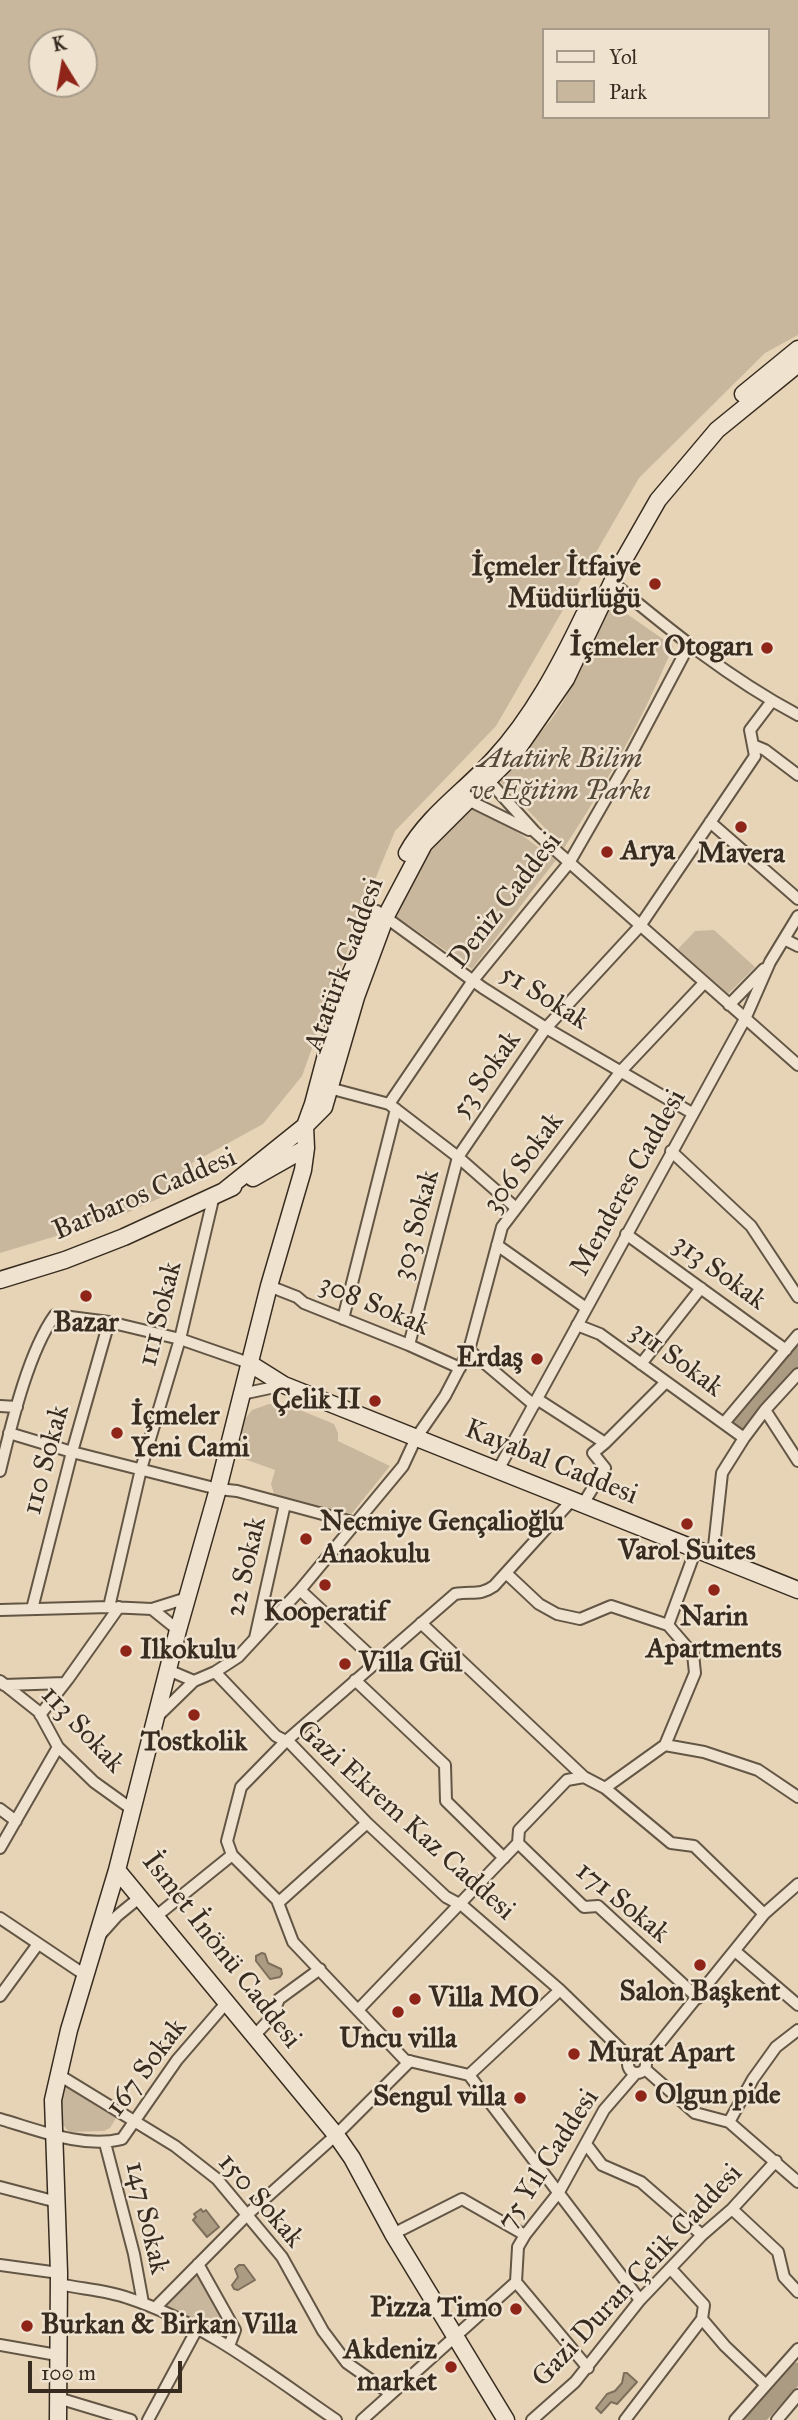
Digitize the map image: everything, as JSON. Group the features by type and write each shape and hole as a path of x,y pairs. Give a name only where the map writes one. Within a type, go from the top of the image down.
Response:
{"street":[{"name":"Atatürk Caddesi","path":"483,777 555,672 608,565 670,468 711,423 798,349"},
{"name":"Atatürk Caddesi","path":"246,1379 269,1286 303,1170 306,1148 304,1126 313,1104 343,991 382,914 424,844 483,777 514,754 566,679 612,582 658,500 716,430 798,364"},
{"path":"612,582 689,645 772,701 798,715"},
{"name":"Deniz Caddesi","path":"343,1319 392,1107 474,979 569,863 627,762 689,645"},
{"path":"640,926 755,756 750,730 772,701"},
{"path":"753,745 765,750 798,775"},
{"path":"483,777 535,832 798,1065"},
{"path":"467,793 535,832"},
{"path":"710,822 798,899"},
{"name":"Atatürk Caddesi","path":"219,1193 324,1107 382,914"},
{"name":"51 Sokak","path":"382,914 483,988 692,1113"},
{"name":"Menderes Caddesi","path":"498,1470 745,1019 770,962 798,916"},
{"name":"53 Sokak","path":"458,1157 547,1028 640,926"},
{"path":"784,939 798,946"},
{"path":"729,1004 770,962"},
{"name":"306 Sokak","path":"194,1681 215,1672 238,1657 300,1590 404,1466 416,1438 445,1395 470,1350 502,1227 621,1071 704,983"},
{"path":"329,1088 392,1107 458,1157 516,1208"},
{"name":"Barbaros Caddesi","path":"0,1280 65,1260 124,1237 249,1180 306,1148"},
{"path":"671,1151 751,1226 798,1297"},
{"name":"303 Sokak","path":"409,1345 458,1157"},
{"name":"111 Sokak","path":"114,1607 141,1469 180,1339 219,1193"},
{"name":"313 Sokak","path":"626,1234 786,1350"},
{"path":"497,1245 584,1311 600,1334"},
{"name":"308 Sokak","path":"269,1286 460,1368"},
{"path":"641,1364 701,1288"},
{"path":"0,1471 17,1407 44,1330 55,1315 109,1322 180,1339 246,1379 285,1385"},
{"name":"110 Sokak","path":"32,1609 109,1322"},
{"path":"577,1325 600,1334"},
{"name":"311 Sokak","path":"600,1334 744,1438"},
{"path":"724,1423 798,1335"},
{"path":"470,1350 536,1402 605,1443"},
{"path":"713,1556 722,1473 765,1410 798,1374"},
{"name":"Kayabal Caddesi","path":"246,1379 285,1385 798,1590"},
{"name":"İsmet İnönü Caddesi","path":"246,1379 218,1489 177,1630 117,1870 336,2135 506,2420"},
{"path":"640,2300 469,2075 405,2060 293,1942 278,1903 232,1855 227,1841 241,1787 286,1741 455,1594 468,1591 484,1593 494,1586 578,1502 605,1468 593,1453 666,1382"},
{"path":"0,1406 17,1407"},
{"path":"765,1410 798,1461"},
{"path":"9,1433 72,1452 218,1489 237,1491 356,1523"},
{"name":"22 Sokak","path":"254,1640 285,1504"},
{"path":"668,1625 696,1549"},
{"path":"506,1573 538,1604 557,1614 580,1619 611,1606 668,1625 693,1654 695,1673 665,1745 606,1788"},
{"path":"300,1590 376,1661"},
{"path":"0,1610 114,1607 152,1609 187,1598"},
{"path":"40,1715 65,1683 114,1607"},
{"path":"152,1609 177,1630"},
{"path":"421,1623 584,1777 606,1788 671,1843 694,1846 764,1914"},
{"path":"155,1719 194,1681 167,1670"},
{"name":"Gazi Ekrem Kaz Caddesi","path":"215,1672 276,1736 286,1741 367,1824 446,1897 459,1904 561,1990 630,2058"},
{"path":"355,1680 444,1765 446,1801 504,1858"},
{"path":"2,1683 65,1683"},
{"name":"113 Sokak","path":"2,1683 40,1715 58,1747 94,1782 133,1810"},
{"path":"665,1745 704,1752 758,1770 798,1797"},
{"path":"0,1848 58,1747"},
{"path":"358,2010 519,1843 519,1830 567,1780 584,1777"},
{"path":"0,1809 16,1821"},
{"path":"278,1903 367,1824"},
{"name":"171 Sokak","path":"519,1843 584,1907 598,1906 698,1998"},
{"path":"154,1918 232,1855"},
{"path":"58,2420 59,2278 53,2100 68,2030 117,1870"},
{"name":"75 Yıl Caddesi","path":"516,2282 518,2247 559,2193 604,2110 642,2067 764,1914 798,1884"},
{"path":"96,1940 117,1916 139,1898"},
{"path":"0,1919 85,1975"},
{"path":"0,1996 38,1944"},
{"path":"735,1951 798,2006"},
{"path":"253,2037 271,2018 279,1999 320,1969"},
{"path":"469,2075 561,1990"},
{"name":"167 Sokak","path":"0,2119 53,2135 106,2143 122,2139 177,2060 227,2002"},
{"path":"729,2122 753,2079 776,2047 798,2030"},
{"path":"642,2067 629,2068 630,2058 637,2054 642,2067 695,2113 729,2122 798,2182"},
{"path":"155,2308 247,2214 336,2135 410,2061"},
{"name":"150 Sokak","path":"58,2075 175,2146 217,2179 282,2257 323,2331 347,2363 391,2394"},
{"name":"147 Sokak","path":"106,2143 134,2254 142,2303"},
{"path":"586,2144 603,2165 641,2182 702,2235"},
{"name":"Gazi Duran Çelik Caddesi","path":"532,2420 589,2368 640,2300 702,2235 732,2209 776,2161"},
{"path":"0,2188 57,2202"},
{"path":"393,2234 462,2199 525,2235"},
{"path":"732,2209 778,2252 784,2277 798,2292"},
{"path":"198,2264 235,2330 229,2346"},
{"path":"0,2266 59,2278 124,2296 155,2308 229,2346 337,2420"},
{"path":"625,2420 702,2319 705,2305 671,2269"},
{"path":"362,2420 516,2282 589,2368"},
{"path":"702,2319 724,2346 766,2385"},
{"path":"148,2420 197,2329"},
{"path":"0,2345 57,2355"},
{"path":"735,2420 798,2349"},
{"path":"777,2420 798,2395"},
{"path":"58,2398 131,2420"}],"green space":[{"path":"0,0 798,0 798,335 765,353 639,478 496,726 395,831 358,921 302,1076 263,1124 192,1163 197,1181 116,1218 0,1253"},
{"name":"Atatürk Bilim ve Eğitim Parkı","path":"611,603 673,646 623,750 564,848 498,779 558,710 580,671"},
{"path":"470,808 516,831 556,860 472,969 393,914 426,850"},
{"path":"714,930 755,967 728,994 678,949 695,931"},
{"path":"269,1404 288,1405 334,1424 338,1441 390,1466 349,1517 279,1498 274,1494 271,1484 275,1470 233,1455 244,1420 252,1410"},
{"path":"63,2085 116,2118 110,2128 104,2131 69,2132 58,2119"},
{"path":"196,2273 229,2332 226,2336 164,2305"}],"shaded area":[{"path":"262,1953 268,1963 281,1969 280,1977 270,1979 256,1961 256,1956"},
{"path":"201,2209 203,2212 206,2210 219,2227 207,2237 193,2220 196,2217 194,2214"},
{"path":"244,2265 255,2280 238,2290 232,2285 238,2277 235,2269"},
{"path":"624,2373 637,2382 617,2404 611,2402 601,2413 596,2408 607,2394 615,2391 622,2383"}],"waterway":[{"path":"738,1424 798,1356"},
{"path":"754,2420 798,2372"}],"place":[{"name":"İçmeler İtfaiye Müdürlüğü","path":"655,584"},
{"name":"İçmeler Otogarı","path":"767,648"},
{"name":"Mavera","path":"741,827"},
{"name":"Arya","path":"607,852"},
{"name":"Bazar","path":"86,1296"},
{"name":"Erdaş","path":"537,1359"},
{"name":"Çelik II","path":"375,1401"},
{"name":"İçmeler Yeni Cami","path":"117,1433"},
{"name":"Varol Suites","path":"687,1524"},
{"name":"Necmiye Gençalioğlu Anaokulu","path":"306,1539"},
{"name":"Kooperatif","path":"325,1585"},
{"name":"Narin Apartments","path":"714,1590"},
{"name":"Ilkokulu","path":"126,1651"},
{"name":"Villa Gül","path":"345,1664"},
{"name":"Tostkolik","path":"194,1715"},
{"name":"Salon Başkent","path":"700,1965"},
{"name":"Villa MO","path":"415,1999"},
{"name":"Uncu villa","path":"398,2012"},
{"name":"Murat Apart","path":"574,2054"},
{"name":"Olgun pide","path":"641,2096"},
{"name":"Sengul villa","path":"520,2098"},
{"name":"Pizza Timo","path":"516,2309"},
{"name":"Burkan & Birkan Villa","path":"27,2326"},
{"name":"Akdeniz market","path":"451,2367"}]}
